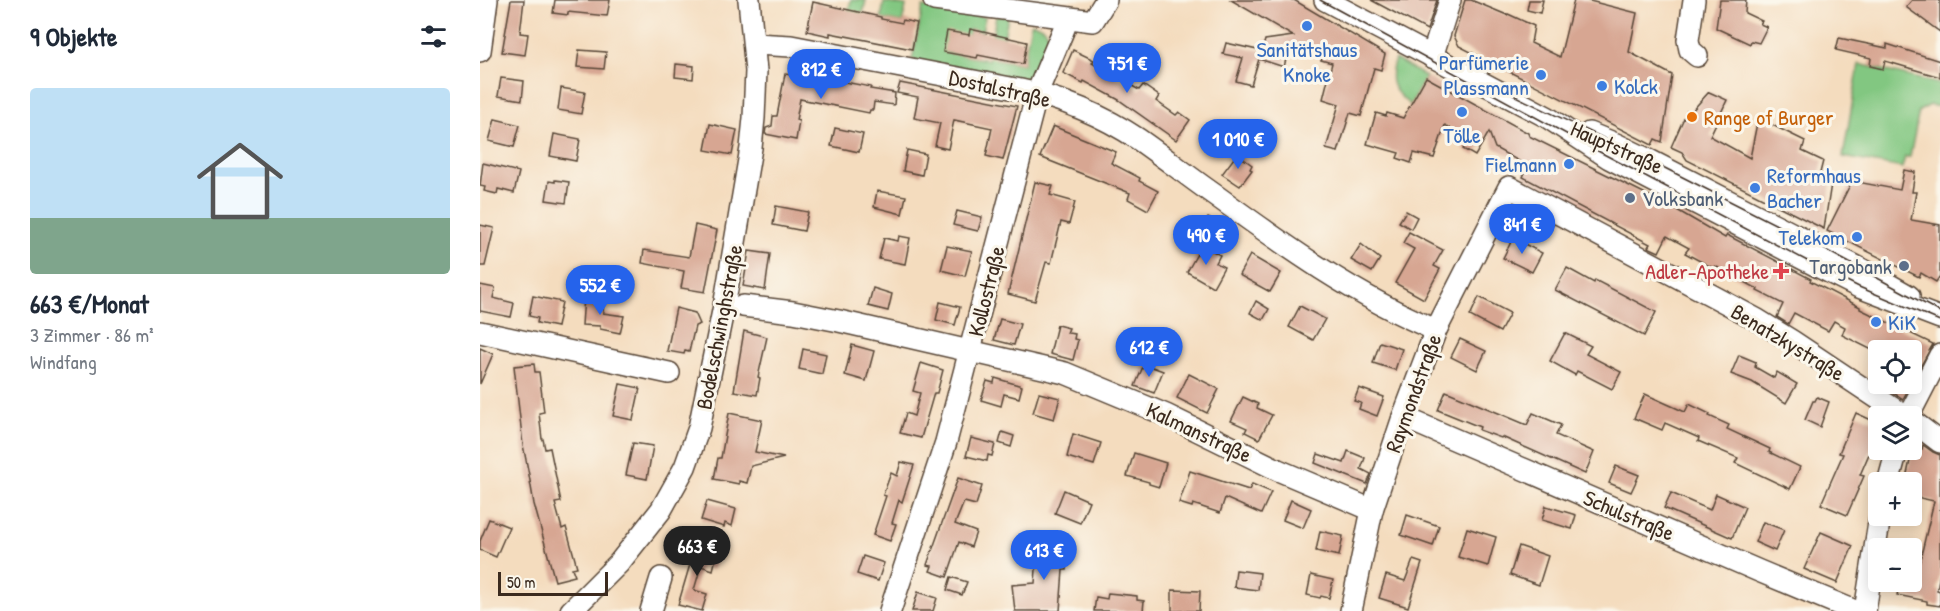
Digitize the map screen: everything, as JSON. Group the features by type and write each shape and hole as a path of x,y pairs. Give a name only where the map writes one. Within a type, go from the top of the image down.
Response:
{"street":[{"path":"480,51 487,0"},
{"name":"Bodelschwinghstraße","path":"571,611 619,563 661,510 693,449 710,380 751,147 755,93 754,44 749,0"},
{"path":"934,0 1093,21 1106,0"},
{"name":"Hauptstraße","path":"1326,0 1547,117 1616,144 1867,272 1940,316"},
{"path":"1432,57 1450,0"},
{"path":"1694,0 1688,40 1690,50 1697,56"},
{"name":"Kollostraße","path":"890,611 946,442 1037,93 1068,19"},
{"name":"Dostalstraße","path":"754,44 791,46 1037,93 1074,106 1124,130 1302,255 1375,301 1436,330"},
{"name":"Raymondstraße","path":"1351,611 1371,510 1403,417 1436,330 1509,187"},
{"name":"Benatzkystraße","path":"1509,187 1756,320 1800,346 1890,406"},
{"name":"Kalmanstraße","path":"742,306 793,312 839,321 1065,373 1166,415 1278,470 1371,510"},
{"path":"480,332 669,373"},
{"path":"1914,406 1940,355"},
{"name":"Schulstraße","path":"1403,417 1855,611"},
{"name":"Benatzkystraße","path":"1922,428 1940,442"},
{"path":"1865,611 1878,526"},
{"path":"651,611 661,578"}],"green space":[{"path":"851,0 866,0 863,14 847,17"},
{"path":"884,2 906,6 902,23 881,19"},
{"path":"923,7 985,17 982,32 970,29 969,35 944,52 988,60 996,16 1008,17 996,59 1023,64 1031,23 1043,27 1049,37 1033,75 1019,81 912,60"},
{"path":"1395,59 1426,77 1410,105 1395,90 1391,80"},
{"path":"1859,64 1940,84 1940,107 1930,105 1919,111 1910,157 1905,157 1902,168 1843,157"}],"building":[{"path":"511,0 524,0 520,33 528,34 525,55 502,52"},
{"path":"555,0 610,0 607,16 568,12 568,15 553,13"},
{"path":"1231,0 1294,0 1385,54 1381,70 1374,68 1361,116 1350,113 1338,152 1326,149 1339,104 1323,99 1332,63 1289,47 1284,67 1259,59 1251,85 1236,81 1243,58 1223,54 1226,43 1262,51 1265,40 1293,36"},
{"path":"1371,0 1437,0 1427,30"},
{"path":"1465,0 1471,0 1534,26 1531,43 1560,57 1574,0 1586,0 1637,13 1629,52 1672,75 1662,142 1655,139 1652,145 1459,46 1454,36"},
{"path":"1529,0 1543,0 1540,13 1527,10"},
{"path":"1720,0 1746,0 1745,13 1762,21 1760,24 1767,27 1759,43 1751,41 1750,44 1716,28"},
{"path":"1912,0 1940,0 1940,32 1906,7"},
{"path":"813,2 881,17 881,19 917,23 912,49 830,33 830,36 807,31"},
{"path":"970,29 1027,42 1023,64 978,55 977,58 943,52 947,31 969,35"},
{"path":"1839,38 1887,48 1887,44 1940,61 1940,77 1885,61 1883,69 1870,66 1871,58 1836,50"},
{"path":"579,50 606,52 604,69 577,67"},
{"path":"1073,50 1094,60 1092,63 1139,90 1143,85 1159,96 1156,101 1176,115 1179,112 1190,120 1176,140 1119,100 1084,81 1083,83 1063,73"},
{"path":"676,64 694,66 693,79 675,77"},
{"path":"793,72 895,93 894,105 874,102 873,110 869,113 800,99 796,120 799,121 796,140 765,134 766,128 772,126 773,116 777,116 785,74 792,75"},
{"path":"1426,77 1528,133 1529,136 1670,206 1725,238 1727,235 1811,279 1810,281 1860,309 1933,344 1922,364 1922,340 1868,340 1868,348 1842,335 1845,327 1834,321 1828,331 1794,313 1788,324 1777,317 1783,304 1715,266 1713,268 1685,253 1689,248 1667,236 1659,252 1648,247 1650,244 1523,177 1528,166 1495,148 1489,132 1475,156 1463,149 1469,138 1445,125 1434,158 1414,153 1411,163 1397,158 1399,153 1367,144 1376,113 1386,116 1387,113 1403,118"},
{"path":"501,78 524,81 522,100 498,96"},
{"path":"900,83 1017,106 1003,160 986,156 992,128 954,120 948,149 935,146 940,123 914,118 918,97 897,93"},
{"path":"561,88 585,92 581,114 558,110"},
{"path":"1709,92 1727,100 1710,136 1750,158 1758,118 1805,141 1802,151 1823,161 1820,173 1832,177 1824,229 1687,160 1682,152 1671,147 1687,111 1690,113"},
{"path":"495,119 520,125 514,147 489,141"},
{"path":"710,124 737,130 732,155 705,150"},
{"path":"1053,126 1116,152 1111,163 1140,178 1139,181 1158,191 1148,210 1128,199 1130,193 1040,157"},
{"path":"835,128 863,134 859,152 831,146"},
{"path":"554,134 580,139 576,161 550,156"},
{"path":"907,150 926,154 922,175 903,171"},
{"path":"1237,154 1252,165 1250,169 1252,170 1240,186 1222,174"},
{"path":"483,163 519,172 514,193 498,189 497,194 484,191 485,187 480,186"},
{"path":"1904,170 1915,172 1912,192 1916,192 1911,220 1940,225 1940,276 1936,282 1921,273 1919,277 1827,231 1852,181 1900,190"},
{"path":"555,180 569,182 566,203 546,200 549,181 555,182"},
{"path":"1035,182 1053,186 1050,195 1075,202 1069,224 1061,222 1051,263 1046,262 1035,301 1008,294"},
{"path":"877,191 906,196 902,214 874,207"},
{"path":"776,206 808,212 804,231 773,225"},
{"path":"957,211 982,217 978,231 953,225"},
{"path":"1406,211 1417,217 1411,229 1399,222"},
{"path":"1208,218 1222,225 1214,239 1201,232"},
{"path":"480,225 494,228 485,266 480,266"},
{"path":"695,225 717,230 705,292 681,288 684,271 642,263 644,250 689,257"},
{"path":"1409,232 1443,250 1434,266 1440,269 1424,299 1395,283 1414,249 1403,243"},
{"path":"899,236 910,238 905,264 879,259 884,238 898,241"},
{"path":"1513,238 1542,253 1532,272 1503,258"},
{"path":"1361,244 1380,259 1372,272 1351,260"},
{"path":"1202,245 1220,255 1216,263 1224,267 1213,287 1187,272"},
{"path":"947,246 972,251 965,276 941,270"},
{"path":"749,251 770,254 765,290 743,286"},
{"path":"1250,255 1281,273 1270,292 1239,275"},
{"path":"1567,268 1656,312 1644,336 1555,290"},
{"path":"480,285 495,288 493,298 514,303 511,317 480,311"},
{"path":"873,288 892,294 888,311 868,306"},
{"path":"533,296 562,302 557,327 537,323 538,318 529,316"},
{"path":"584,297 604,297 603,313 624,316 620,333 600,329 600,326 582,325"},
{"path":"1479,297 1510,313 1500,332 1470,316"},
{"path":"1256,301 1269,309 1263,320 1250,313"},
{"path":"940,302 960,307 955,325 936,320"},
{"path":"1300,306 1325,319 1313,340 1289,327"},
{"path":"676,308 695,313 700,324 695,326 689,352 685,351 684,354 667,351"},
{"path":"1000,319 1020,324 1014,345 994,340"},
{"path":"1057,325 1069,328 1067,333 1075,334 1074,339 1078,340 1073,360 1050,354"},
{"path":"744,331 767,337 758,377 760,378 757,395 734,391"},
{"path":"1565,333 1591,346 1586,354 1621,372 1612,389 1577,371 1575,375 1550,361"},
{"path":"1460,339 1486,351 1477,370 1451,357"},
{"path":"1380,342 1402,349 1395,370 1373,363"},
{"path":"852,345 874,351 866,381 845,375"},
{"path":"480,348 493,354 480,384"},
{"path":"803,349 826,354 822,374 799,369"},
{"path":"1739,355 1756,362 1755,367 1774,378 1777,372 1797,384 1786,403 1752,382 1731,374"},
{"path":"921,363 943,370 921,438 900,433 906,413 914,416 920,393 913,391"},
{"path":"534,364 535,372 539,372 544,412 539,413 542,439 545,449 550,448 561,502 555,503 562,529 566,527 577,567 572,568 575,576 555,581 534,504 523,445 514,366"},
{"path":"1144,364 1163,371 1154,393 1135,386"},
{"path":"1189,374 1219,389 1207,413 1177,398"},
{"path":"995,378 1022,386 1019,398 1004,394 1001,406 981,400 987,381 994,383"},
{"path":"620,384 640,388 633,420 613,416"},
{"path":"1359,388 1384,397 1377,416 1359,409 1361,403 1354,401"},
{"path":"1446,391 1527,425 1533,413 1561,425 1556,435 1594,452 1585,474 1502,437 1479,430 1480,427 1438,410"},
{"path":"1039,393 1060,398 1054,419 1033,413"},
{"path":"1645,394 1685,412 1689,404 1729,425 1727,429 1770,449 1769,452 1800,467 1790,489 1735,463 1738,458 1698,441 1699,438 1665,423 1662,430 1634,418"},
{"path":"1895,394 1906,394 1903,399"},
{"path":"1243,397 1258,404 1257,408 1272,415 1259,439 1245,432 1247,428 1231,421"},
{"path":"1817,397 1829,402 1820,427 1805,420"},
{"path":"729,413 762,420 755,452 784,458 751,466 747,483 739,481 739,484 714,479 718,458 721,458"},
{"path":"1856,413 1868,418 1868,456 1860,475 1864,476 1847,515 1821,504 1843,454 1839,453"},
{"path":"1002,432 1014,436 1011,447 999,443"},
{"path":"1073,434 1101,443 1094,465 1067,457"},
{"path":"971,438 995,444 992,456 988,455 987,461 966,456"},
{"path":"633,443 653,446 647,479 626,475"},
{"path":"1923,445 1940,455 1940,573 1937,590 1940,591 1940,606 1897,595 1898,592 1922,592 1922,551 1934,501 1922,498 1922,472 1907,472 1910,460 1922,460"},
{"path":"1348,451 1365,458 1361,469 1371,474 1367,484 1315,463 1318,454 1344,463"},
{"path":"1134,453 1166,463 1159,487 1127,476"},
{"path":"901,462 914,465 902,502 899,500 892,523 896,524 890,541 873,535 891,473 897,476"},
{"path":"1616,466 1639,475 1631,492 1609,483"},
{"path":"1190,471 1249,490 1252,484 1271,492 1261,514 1225,498 1220,513 1193,504 1192,507 1179,503"},
{"path":"958,478 982,486 976,505 964,502 955,524 976,532 971,547 959,542 947,577 930,571 932,566 927,565"},
{"path":"1064,490 1089,501 1080,523 1055,513"},
{"path":"1671,493 1710,510 1716,494 1745,507 1732,538 1664,508"},
{"path":"1291,500 1311,509 1303,528 1283,520"},
{"path":"707,501 736,509 732,526 725,523 724,527 701,520"},
{"path":"1546,506 1576,515 1572,529 1542,520"},
{"path":"1407,515 1439,526 1433,546 1401,535"},
{"path":"489,519 509,527 496,557 480,550 480,541"},
{"path":"1763,522 1784,530 1775,551 1755,542"},
{"path":"1467,528 1496,537 1488,566 1458,557"},
{"path":"1320,531 1343,536 1339,556 1316,551"},
{"path":"1821,532 1853,546 1837,583 1804,569"},
{"path":"1038,543 1064,545 1064,550 1069,550 1067,570 1063,570 1060,611 1015,611 1012,585 1035,583"},
{"path":"696,544 718,550 713,570 701,566 694,590 707,594 702,611 678,605"},
{"path":"1519,546 1548,556 1539,585 1510,575"},
{"path":"863,556 884,563 878,581 857,574"},
{"path":"1413,560 1422,563 1408,607 1379,598 1386,575 1405,581"},
{"path":"1236,570 1260,573 1258,590 1234,587"},
{"path":"1311,575 1333,580 1329,598 1307,595"},
{"path":"951,577 967,582 962,595 947,590"},
{"path":"1172,590 1200,591 1199,611 1172,611"},
{"path":"918,592 937,598 933,611 912,611"},
{"path":"1108,593 1137,596 1137,600 1144,601 1143,611 1094,611 1096,597 1107,599"}],"tram line":[{"path":"1320,0 1594,149 1815,265 1859,287 1940,321"},
{"path":"1507,92 1651,161 1822,248 1940,312"}],"place":[{"name":"Sanitätshaus Knoke","path":"1307,26"},
{"name":"Parfümerie Plassmann","path":"1541,75"},
{"name":"Kolck","path":"1602,86"},
{"name":"Tölle","path":"1462,112"},
{"name":"Range of Burger","path":"1692,117"},
{"name":"Fielmann","path":"1569,164"},
{"name":"Reformhaus Bacher","path":"1755,188"},
{"name":"Volksbank","path":"1630,198"},
{"name":"Telekom","path":"1857,237"},
{"name":"Targobank","path":"1904,266"},
{"name":"Adler-Apotheke","path":"1781,271"},
{"name":"KiK","path":"1876,322"}]}
